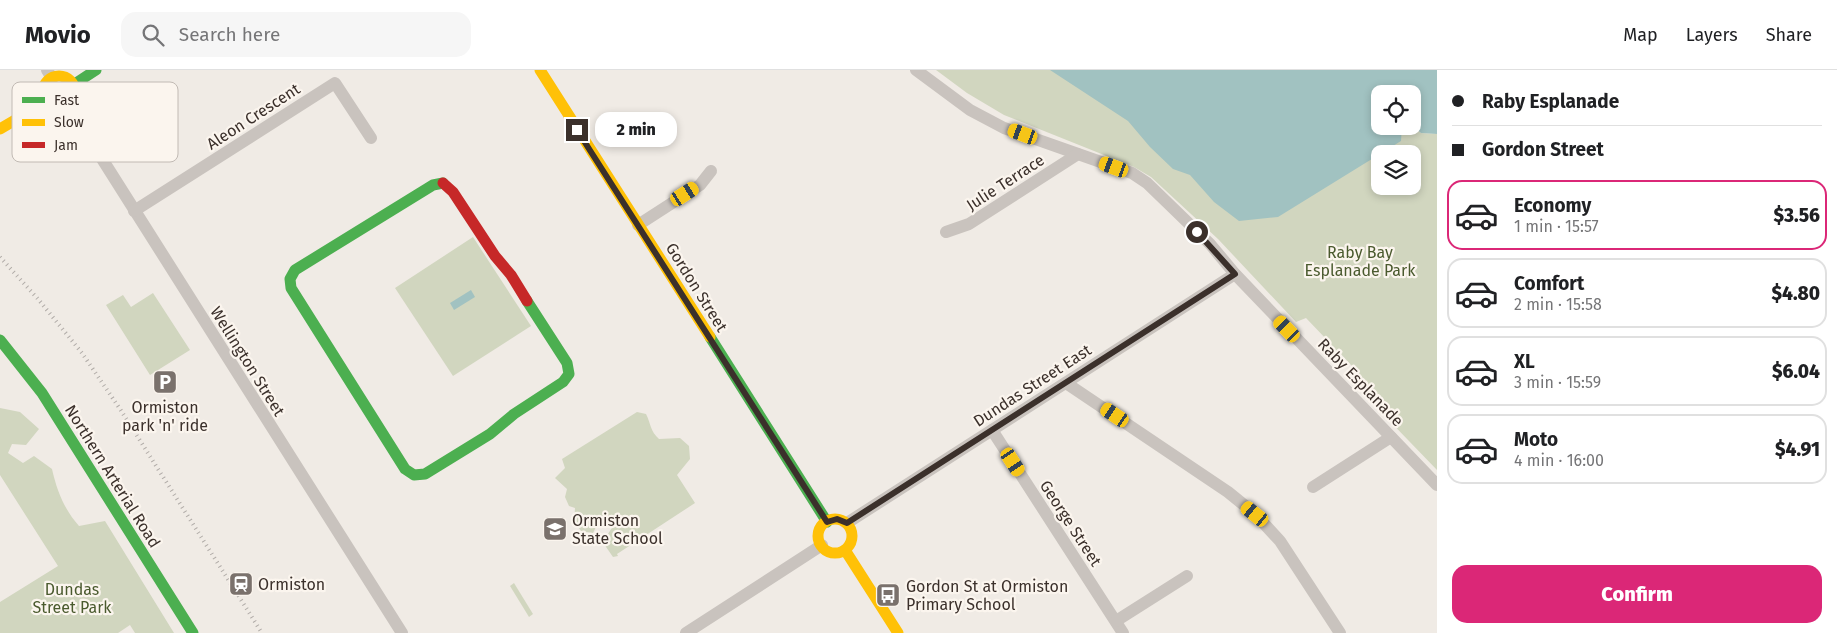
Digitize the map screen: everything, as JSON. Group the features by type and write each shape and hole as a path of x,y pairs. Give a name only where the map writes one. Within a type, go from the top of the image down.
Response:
{"street":[{"path":"78,82 96,70"},
{"name":"Gordon Street","path":"540,70 827,522"},
{"name":"Raby Esplanade","path":"916,70 970,110 1004,128 1132,174 1147,183 1210,244 1235,274 1437,484"},
{"path":"49,74 64,77 70,82"},
{"name":"Aleon Crescent","path":"134,211 335,83 371,138"},
{"path":"0,129 12,122"},
{"name":"Julie Terrace","path":"946,232 969,224 1078,154"},
{"name":"Wellington Street","path":"103,162 402,633"},
{"path":"638,225 700,185 711,171"},
{"path":"443,183 453,192 495,256 511,275 567,363 569,374 563,382 514,414 490,434 425,474 414,475 405,469 348,380 291,288 290,279 294,270 364,226 384,216 433,185 443,183"},
{"name":"Dundas Street East","path":"847,523 1235,274"},
{"name":"Northern Arterial Road","path":"0,340 42,393 193,633"},
{"path":"1066,382 1228,492 1255,514 1280,541 1340,633"},
{"name":"George Street","path":"992,430 1123,633"},
{"path":"1313,487 1391,437"},
{"path":"837,519 847,523 852,532 852,537 849,546 845,550 835,552 825,549 822,545 819,535 820,530 827,522 837,519"},
{"path":"686,633 822,545"},
{"path":"845,550 898,633"},
{"path":"1116,621 1187,576"}],"green space":[{"name":"Raby Bay Esplanade Park","path":"936,70 1292,70 1371,120 1371,135 1437,134 1437,470 1351,381 1362,377 1340,353 1329,357 1318,346 1328,341 1306,318 1296,322 1218,239 1151,177 1134,167 1004,115 967,93"},
{"path":"473,237 531,326 453,376 395,288"},
{"path":"153,293 190,350 150,375 106,305 123,295 131,307"},
{"name":"Dundas Street Park","path":"0,408 20,412 39,429 26,445 12,444 8,453 23,463 34,456 52,469 62,499 69,513 79,526 105,521 174,633 135,633 130,625 118,633 0,633 0,602 58,566 0,475"},
{"path":"637,412 646,414 652,430 659,439 680,438 689,446 690,459 677,475 695,503 617,554 618,556 613,557 604,544 615,523 606,516 599,521 593,533 581,531 574,521 575,508 569,506 565,497 567,489 555,478 565,468 562,459"},
{"path":"514,583 533,614 529,617 510,586"}],"water":[{"path":"1050,70 1437,70 1437,134 1421,133 1421,85 1371,85 1371,135 1401,135 1401,141 1395,145 1371,145 1371,160 1278,217 1239,221 1214,202 1190,175 1173,169 1150,147 1128,121"},
{"path":"471,290 475,297 454,310 450,303"}],"railway":[{"path":"0,257 38,299 82,353 120,409 262,633"}],"traffic: fast":[{"path":"78,82 96,70"},
{"path":"443,183 433,185 295,270 290,279 291,288 405,469 414,475 425,474 490,434 514,414 563,382 569,374 567,363 527,301"},
{"path":"710,337 827,522"},
{"path":"0,340 42,393 193,633"}],"traffic: slow":[{"path":"540,70 710,337"},
{"path":"47,82 53,77 59,76 65,77 71,82"},
{"path":"0,129 12,122"},
{"path":"835,519 847,524 852,536 847,548 835,553 823,548 818,536 823,524 835,519"},
{"path":"845,550 898,633"}],"traffic: jam":[{"path":"443,183 453,192 527,301"}],"place":[{"name":"Ormiston park 'n' ride","path":"165,382"},
{"name":"Ormiston State School","path":"555,529"},
{"name":"Ormiston","path":"241,584"},
{"name":"Gordon St at Ormiston Primary School","path":"888,595"}],"route":[{"path":"577,130 827,522 837,519 847,523 1235,274 1210,244 1197,232"}]}
